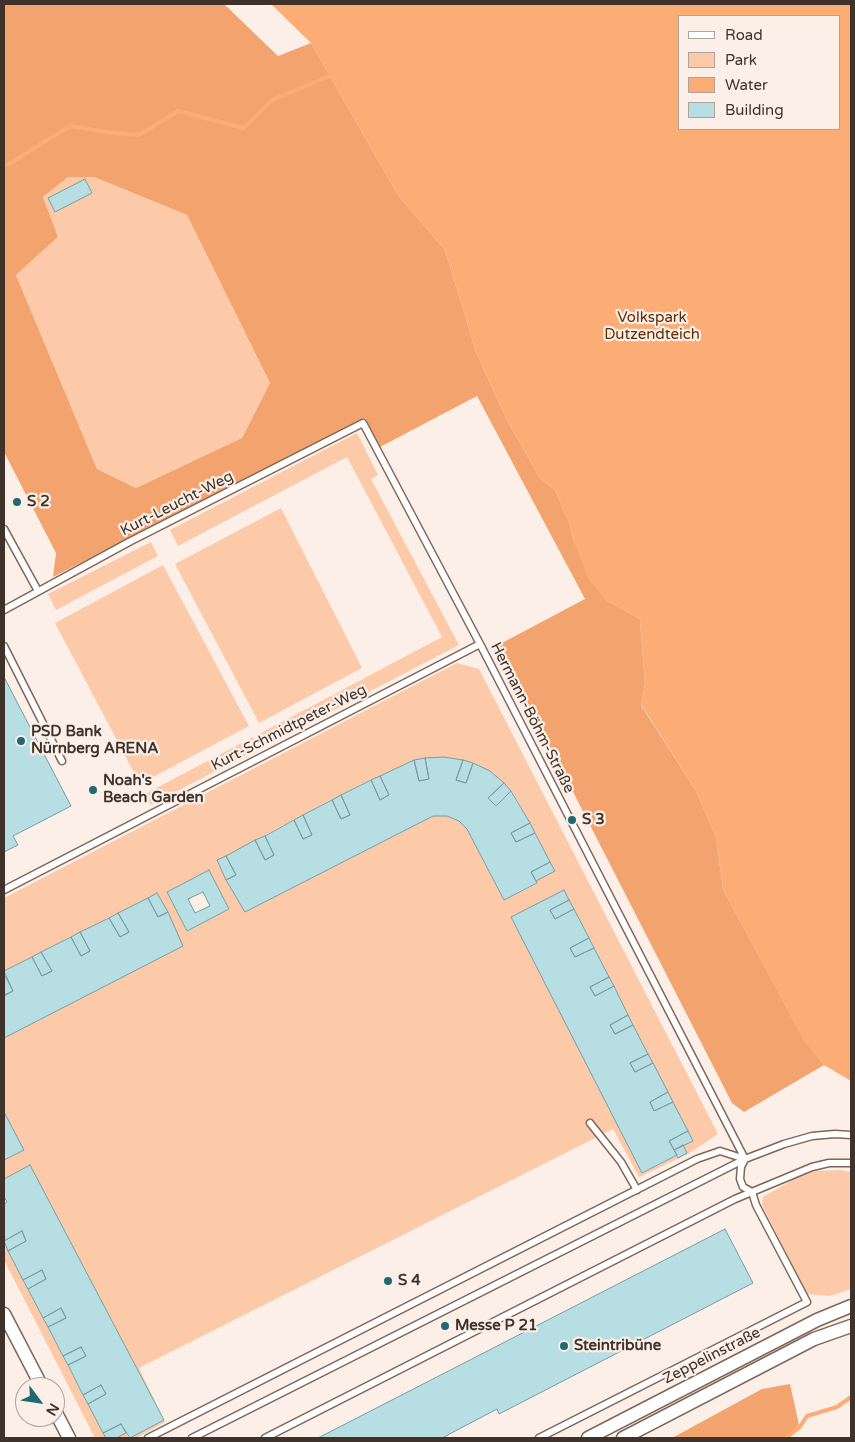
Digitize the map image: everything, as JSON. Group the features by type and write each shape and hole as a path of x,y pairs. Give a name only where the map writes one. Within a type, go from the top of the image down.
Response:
{"street":[{"name":"Zeppelinstraße","path":"588,1438 817,1320 851,1306"},
{"path":"4,1314 37,1377"},
{"path":"623,1438 814,1339 851,1326"}],"lane":[{"name":"Kurt-Leucht-Weg","path":"4,610 129,542 363,423"},
{"name":"Hermann-Böhm-Straße","path":"363,423 480,644 745,1159"},
{"path":"4,529 38,591"},
{"name":"Kurt-Schmidtpeter-Weg","path":"4,890 480,644"},
{"path":"4,648 62,762"},
{"path":"590,1123 621,1162 637,1190"},
{"path":"192,1438 745,1159 784,1144 812,1136 851,1135"},
{"path":"148,1438 697,1159 720,1151 745,1159"},
{"path":"539,1438 807,1302 756,1205 752,1192 743,1187 740,1179 740,1167 745,1159"},
{"path":"265,1438 735,1199 821,1164 851,1163"}],"green space":[{"path":"68,177 94,177 187,215 270,383 242,438 136,488 97,469 16,275 58,237 43,197"},
{"path":"357,433 378,475 371,479 459,645 267,745 261,733 442,637 347,457 178,546 170,530"},
{"path":"281,508 362,668 259,723 175,564"},
{"path":"151,542 158,556 56,610 48,594"},
{"path":"163,565 249,726 140,784 55,623"},
{"path":"457,663 479,669 718,1134 688,1154 639,1177 613,1129 139,1368 165,1422 136,1438 130,1438 164,1420 30,1166 4,1179 4,1160 23,1150 4,1112 4,1038 182,946 129,932 70,937 41,952 52,971 42,976 32,957 4,971 4,898","holes":["444,757 462,760 456,780 512,791 530,823 511,833 516,842 535,833 550,862 531,872 537,884 504,900 467,829 459,821 447,816 433,816 245,912 274,855 265,835 293,820 303,839 303,815 331,800 341,819 341,795 370,780 380,800 380,776 414,760","209,870 229,909 187,931 167,892","564,890 569,900 550,910 574,909 628,1015 610,1025 633,1025 648,1054 630,1063 677,1155 643,1173 512,917"]},
{"path":"253,737 259,748 151,805 145,794"},
{"path":"841,1170 851,1172 851,1289 830,1296 807,1294 762,1205 763,1197 796,1178 816,1171"},
{"path":"22,1231 26,1241 8,1251 43,1318 61,1308 66,1318 48,1327 63,1356 81,1347 86,1356 68,1366 83,1395 106,1394 88,1404 103,1433 121,1424 129,1438 95,1438 4,1260 4,1241"}],"shaded area":[{"path":"4,4 224,4 278,56 311,43 398,195 445,250 476,352 507,420 540,478 555,490 569,522 574,542 606,600 640,619 645,684 641,705 696,791 716,837 723,889 804,1040 824,1065 744,1112 732,1103 498,645 585,599 477,396 380,447 365,418 53,577 56,553 4,452","holes":["68,177 94,177 187,215 270,383 242,438 136,488 97,469 16,275 58,237 43,197"]},
{"path":"790,1384 799,1425 786,1438 672,1438 762,1389"}],"water":[{"name":"Volkspark Dutzendteich","path":"271,4 851,4 851,1081 824,1065 804,1041 723,889 716,837 696,791 641,704 645,684 640,619 606,600 589,580 574,542 569,522 555,490 540,478 507,420 476,352 445,250 398,195 311,43"}],"building":[{"path":"85,179 92,193 55,212 48,198"},
{"name":"PSD Bank Nürnberg ARENA","path":"4,677 71,806 13,836 18,845 4,852"},
{"path":"444,757 463,760 456,780 466,783 473,763 490,771 504,783 488,798 496,806 511,791 530,823 511,833 516,842 535,833 550,862 531,872 537,883 504,900 467,829 459,821 447,816 433,816 245,912 226,880 236,875 226,856 255,840 265,860 274,855 265,836 294,820 303,839 312,835 303,815 332,800 341,819 350,815 341,795 371,780 380,800 389,795 380,776 414,760 419,781 429,779 425,758"},
{"path":"425,758 429,779 419,781 414,760"},
{"path":"463,760 473,763 466,783 456,780"},
{"path":"380,776 389,795 380,800 371,780"},
{"path":"504,783 511,791 496,806 488,798"},
{"path":"341,795 350,815 341,819 332,800"},
{"path":"303,815 312,835 303,839 294,820"},
{"path":"530,823 535,833 516,842 511,833"},
{"path":"265,836 274,855 265,860 255,840"},
{"path":"226,856 236,875 226,880 217,860"},
{"path":"550,862 555,871 536,881 531,872"},
{"path":"209,870 229,909 187,931 167,892","holes":["203,892 210,906 195,913 188,899"]},
{"path":"564,890 569,900 550,910 555,919 574,909 589,938 570,948 575,957 594,948 609,977 590,987 595,996 614,986 628,1015 610,1025 615,1034 633,1025 648,1054 630,1063 635,1072 653,1063 668,1092 650,1102 654,1111 673,1102 688,1131 669,1141 677,1155 642,1173 511,917"},
{"path":"157,893 168,912 158,917 148,898"},
{"path":"148,898 158,917 168,912 183,946 4,1038 4,995 13,991 4,971 32,957 42,976 52,971 41,952 71,937 81,956 90,951 80,932 109,918 120,937 129,932 118,913"},
{"path":"569,900 574,909 555,919 550,910"},
{"path":"118,913 129,932 120,937 109,918"},
{"path":"80,932 90,951 81,956 71,937"},
{"path":"589,938 594,948 575,957 570,948"},
{"path":"41,952 52,971 42,976 32,957"},
{"path":"4,974 13,991 4,996"},
{"path":"609,977 614,986 595,996 590,987"},
{"path":"628,1015 633,1025 615,1034 610,1025"},
{"path":"648,1054 653,1063 635,1072 630,1063"},
{"path":"668,1092 673,1102 654,1111 650,1102"},
{"path":"4,1112 24,1150 4,1160"},
{"path":"688,1131 693,1141 674,1150 669,1141"},
{"path":"683,1145 687,1153 678,1158 674,1150"},
{"path":"30,1165 164,1420 130,1438 121,1424 103,1433 88,1404 106,1394 101,1385 83,1395 68,1365 86,1356 81,1347 63,1356 48,1327 66,1318 61,1308 43,1318 28,1289 46,1279 42,1270 23,1280 8,1251 26,1241 22,1231 4,1241 4,1204 7,1202 4,1197 4,1179"},
{"name":"Steintribüne","path":"725,1229 753,1283 499,1414 497,1409 442,1438 318,1438"},
{"path":"22,1231 26,1241 8,1251 4,1241"},
{"path":"42,1270 46,1279 28,1289 23,1280"},
{"path":"61,1308 66,1318 48,1327 43,1318"},
{"path":"81,1347 86,1356 68,1365 63,1356"},
{"path":"101,1385 106,1394 88,1404 83,1395"},
{"path":"121,1424 126,1433 116,1438 106,1438 103,1433"}],"waterway":[{"path":"4,166 70,126 139,135 178,111 244,128 272,100 330,76"},
{"path":"786,1438 799,1428 807,1416 837,1407 851,1397"}],"place":[{"name":"S 2","path":"17,502"},
{"name":"PSD Bank Nürnberg ARENA","path":"21,741"},
{"name":"Noah's Beach Garden","path":"93,790"},
{"name":"S 3","path":"572,820"},
{"name":"S 4","path":"388,1281"},
{"name":"Messe P 21","path":"445,1326"},
{"name":"Steintribüne","path":"564,1346"}]}
